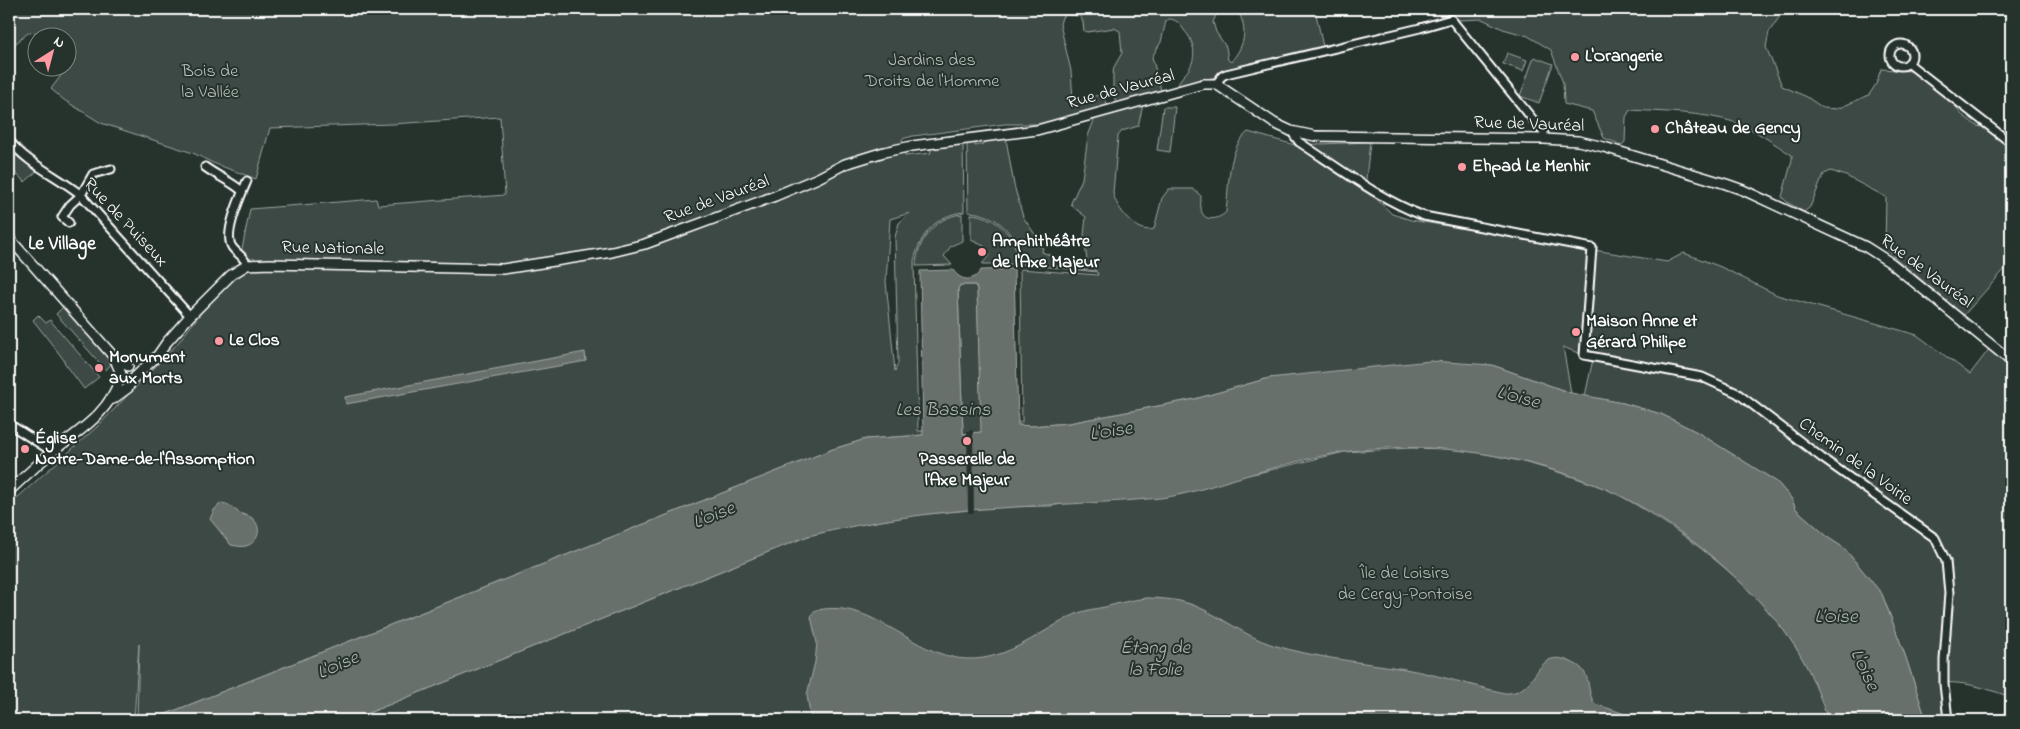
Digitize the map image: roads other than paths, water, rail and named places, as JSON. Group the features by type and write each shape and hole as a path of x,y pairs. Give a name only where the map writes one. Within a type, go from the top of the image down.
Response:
{"street":[{"path":"1216,84 1226,74 1451,19 1544,133 1544,139"},
{"path":"1908,64 2011,143"},
{"name":"Rue de Vauréal","path":"557,260 612,252 645,244 775,196 818,178 845,164 884,152 912,146 1037,130 1203,84 1216,84 1274,123 1292,131 1315,136 1578,141 1604,147 1743,190 1866,247 1892,263 2011,361"},
{"name":"Chemin de la Voirie","path":"1292,131 1299,142 1381,196 1410,211 1424,216 1592,248 1584,355 1702,377 1737,393 1822,458 1935,538 1946,561 1949,593 1944,684 1948,720"},
{"name":"Rue de Puiseux","path":"9,140 26,157 81,195 190,316"},
{"path":"205,167 233,183 242,191"},
{"path":"69,223 62,217 81,195 94,174 110,169"},
{"path":"114,357 121,375 126,380 133,379 158,355 190,316 231,275 247,265 242,256 232,247 229,232 247,181"},
{"path":"9,238 114,357 135,372 128,388 111,401 99,416 53,452 9,491"},
{"name":"Rue Nationale","path":"247,265 496,269 557,260"},
{"path":"111,401 123,368 149,362"},
{"path":"9,424 53,452"}],"water":[{"name":"L’Oise","path":"1014,269 1018,425 1031,426 1069,423 1195,399 1269,378 1430,361 1492,365 1571,393 1623,403 1661,414 1697,432 1777,482 1791,498 1796,509 1830,539 1844,548 1882,594 1905,655 1926,720 1828,720 1804,661 1792,642 1756,597 1685,535 1633,502 1577,478 1545,467 1512,459 1445,449 1377,448 1329,455 1161,498 976,509 927,514 879,521 808,536 351,720 151,720 833,449 866,439 923,435 920,271 953,270 960,277 967,279 975,277 981,270","holes":["960,285 975,285 977,289 981,432 963,434 958,289"]},
{"path":"585,352 586,361 346,404 345,397"},
{"path":"221,503 250,517 255,522 258,526 258,534 254,541 246,546 231,545 210,519 214,510"},
{"name":"Étang de la Folie","path":"1146,598 1176,600 1192,605 1261,641 1273,645 1322,656 1418,671 1505,693 1517,691 1525,686 1544,664 1551,659 1561,659 1581,668 1587,677 1590,694 1595,704 1622,713 1635,720 1001,720 978,716 953,720 811,720 807,695 815,662 817,643 811,617 814,611 835,608 855,612 874,619 929,649 948,656 968,659 983,658 1011,650 1079,613"}],"place":[{"name":"L'Orangerie","path":"1575,57"},
{"name":"Château de Gency","path":"1655,129"},
{"name":"Ehpad Le Menhir","path":"1462,167"},
{"name":"Amphithéâtre de l'Axe Majeur","path":"982,252"},
{"name":"Maison Anne et Gérard Philipe","path":"1576,332"},
{"name":"Le Clos","path":"219,341"},
{"name":"Monument aux Morts","path":"99,368"},
{"name":"Passerelle de l’Axe Majeur","path":"967,441"},
{"name":"Église Notre-Dame-de-l'Assomption","path":"25,449"}],"district":[{"name":"Le Village","path":"62,244"}],"park label":[{"name":"Jardins des Droits de l'Homme","path":"932,71"},
{"name":"Bois de la Vallée","path":"210,82"},
{"name":"Île de Loisirs de Cergy-Pontoise","path":"1405,584"}],"water label":[{"name":"L'Oise","path":"1518,398"},
{"name":"Les Bassins","path":"943,410"},
{"name":"L'Oise","path":"1111,432"},
{"name":"L'Oise","path":"714,516"},
{"name":"L'Oise","path":"338,666"},
{"name":"L'Oise","path":"1864,670"}]}
